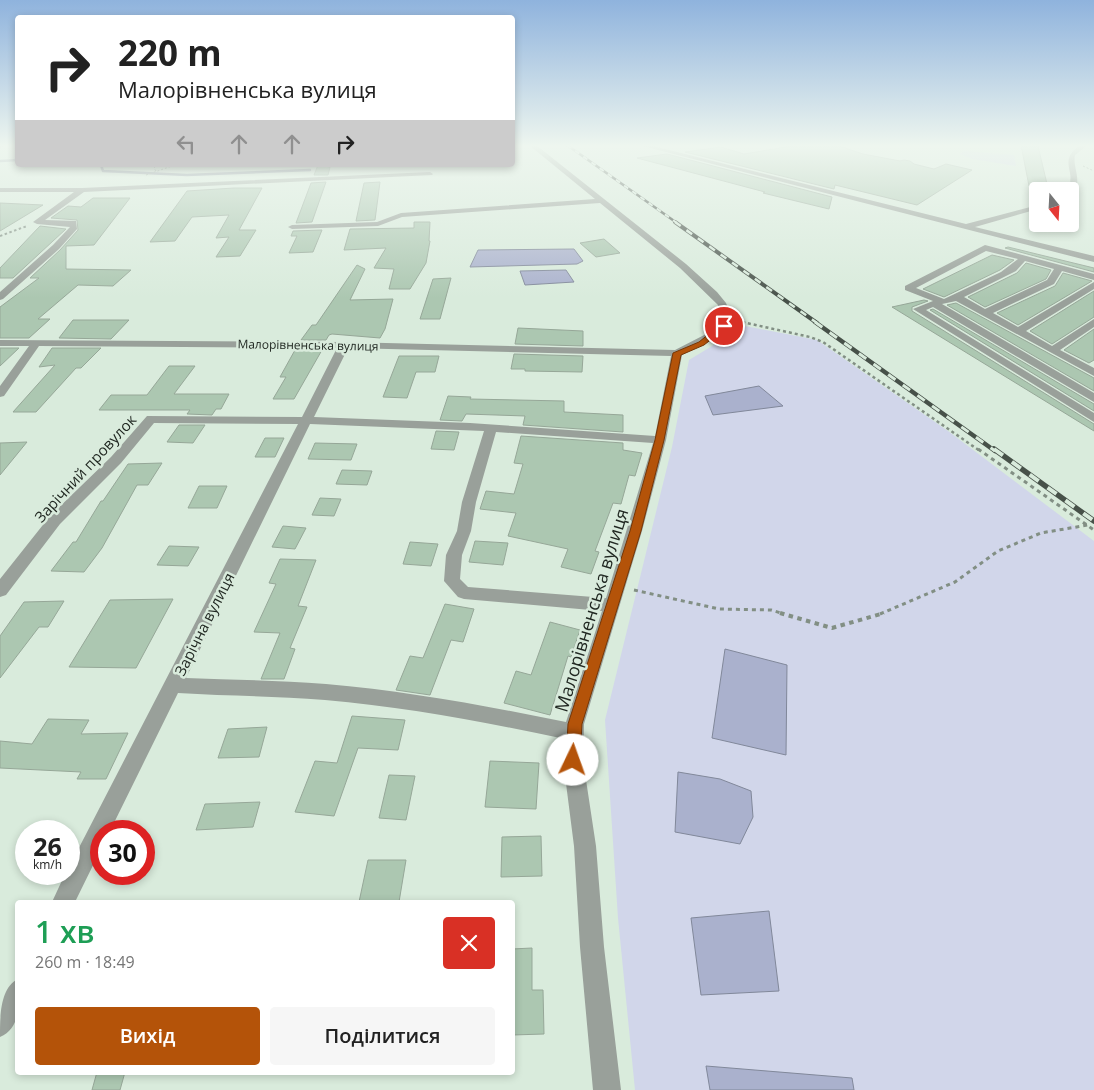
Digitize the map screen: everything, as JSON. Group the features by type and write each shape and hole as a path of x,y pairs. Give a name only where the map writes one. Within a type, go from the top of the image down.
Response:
{"street":[{"path":"37,222 74,196"},
{"path":"596,196 707,287 724,306 726,319"},
{"path":"842,196 1094,259"},
{"path":"292,228 378,224 388,222 401,215 604,202"},
{"path":"967,227 1029,210"},
{"path":"0,297 56,247 74,226 73,223 37,222"},
{"path":"1094,277 985,248 908,288 938,302 1094,398"},
{"path":"1023,258 1014,268 957,297 918,309 1094,418"},
{"path":"986,312 1051,282 1060,268"},
{"path":"1018,331 1094,285"},
{"path":"957,297 1092,370"},
{"name":"Малорівненська вулиця","path":"0,343 35,345 344,345 677,353 702,344 715,335 724,326 726,319"},
{"path":"1053,350 1094,322"},
{"path":"0,394 35,345"},
{"name":"Зарічна вулиця","path":"64,900 344,345"},
{"name":"Малорівненська вулиця","path":"607,1090 592,948 585,846 573,760 574,732 614,606 660,440 677,353"},
{"name":"Зарічний провулок","path":"0,591 55,520 116,460 152,419 308,419 574,433 660,440"},
{"path":"491,429 469,502 464,531 454,554 452,581 464,593 614,606"},
{"path":"173,685 323,692 480,713 574,732"},
{"path":"0,1024 15,996"}],"path":[{"path":"0,236 37,222"},
{"path":"726,319 810,337 823,342 1094,530"},
{"path":"619,587 720,609 771,610 832,628 887,612 955,582 998,551 1041,532 1088,525"}],"shaded area":[{"path":"574,249 583,261 577,264 470,267 478,250"},
{"path":"566,270 574,282 525,285 520,271"},
{"path":"745,326 817,340 948,431 1094,541 1094,1090 635,1090 618,918 605,720 672,447 689,360"},
{"path":"759,386 783,406 713,415 705,396"},
{"path":"725,649 787,665 786,755 712,738"},
{"path":"678,772 720,779 751,791 753,817 740,844 675,832"},
{"path":"769,911 779,991 701,995 691,918"},
{"path":"706,1066 852,1078 854,1090 710,1090"}],"building":[{"path":"183,196 258,196 239,230 256,230 240,256 216,257 229,237 216,238 229,215 192,217 175,241 150,242"},
{"path":"306,196 321,196 312,222 296,223"},
{"path":"361,196 378,196 375,220 356,221"},
{"path":"775,196 828,196 832,197 829,209"},
{"path":"880,196 931,196 917,205"},
{"path":"93,198 130,198 94,245 66,246 66,269 131,270 113,286 78,285 38,319 50,319 29,338 0,338 0,307 39,278 30,278 78,230 77,220 51,218 68,206 81,207"},
{"path":"0,203 43,205 0,231"},
{"path":"414,222 430,222 430,241 426,263 410,289 389,289 394,269 374,268 386,248 344,250 350,229 414,228"},
{"path":"40,226 66,229 13,278 0,278 0,268"},
{"path":"322,230 313,252 289,253 297,236 291,236 293,231"},
{"path":"604,239 620,253 596,257 580,243"},
{"path":"1008,247 1094,268 1094,272 1005,248"},
{"path":"992,255 1014,260 1000,270 944,297 923,289"},
{"path":"1026,263 1051,270 1046,279 985,307 968,297 1017,273"},
{"path":"357,265 365,269 350,300 393,299 385,329 380,338 332,334 326,340 301,340 312,325 316,325"},
{"path":"1063,273 1092,281 1018,325 997,313 1055,286"},
{"path":"451,278 440,319 420,319 433,279"},
{"path":"1094,291 1094,317 1052,344 1030,331"},
{"path":"924,300 928,301 912,307 912,311 1094,424 1094,431 892,307"},
{"path":"956,303 1094,378 1094,391 947,305"},
{"path":"933,309 1094,404 1094,411 930,310"},
{"path":"73,320 129,320 111,339 59,338"},
{"path":"518,328 583,331 583,346 515,344"},
{"path":"1094,329 1094,360 1089,363 1064,350"},
{"path":"0,348 19,348 0,366"},
{"path":"52,348 101,348 81,368 76,368 36,412 13,412 55,365 39,367"},
{"path":"295,350 322,350 294,399 273,399 286,377 280,377"},
{"path":"514,354 583,356 582,372 511,369"},
{"path":"399,356 439,356 435,372 416,372 407,398 383,397"},
{"path":"169,366 195,366 174,394 229,394 221,409 216,409 212,415 187,414 190,410 99,410 111,395 147,395"},
{"path":"448,396 471,397 470,399 564,401 564,412 623,415 623,432 523,425 525,416 466,414 462,421 440,420"},
{"path":"179,425 205,425 193,443 167,442"},
{"path":"436,431 459,432 454,450 431,449"},
{"path":"521,436 623,443 623,450 642,453 635,476 629,475 621,504 613,503 595,551 599,552 591,574 561,567 568,549 508,536 516,513 480,509 486,491 514,494 523,464 514,463"},
{"path":"265,438 284,438 275,457 255,457"},
{"path":"27,442 0,475 0,443"},
{"path":"315,443 357,444 351,460 308,459"},
{"path":"162,463 148,485 137,485 102,548 84,572 51,571 73,542 76,542 101,501 103,501 128,464"},
{"path":"342,470 372,471 367,485 336,484"},
{"path":"199,486 227,486 217,508 188,508"},
{"path":"320,498 341,499 334,516 312,515"},
{"path":"283,526 306,528 295,549 272,547"},
{"path":"475,541 508,543 503,565 469,562"},
{"path":"410,542 438,544 431,566 403,564"},
{"path":"169,546 199,547 188,566 157,565"},
{"path":"280,559 316,560 298,606 307,607 290,648 295,649 284,679 261,679 280,633 254,632 276,584 269,583"},
{"path":"173,599 136,668 69,667 110,600"},
{"path":"64,601 48,627 39,627 0,678 0,636 24,602"},
{"path":"445,604 474,609 463,642 451,640 430,695 396,690 410,656 423,658"},
{"path":"550,622 580,630 571,657 568,656 550,715 504,703 516,671 531,675"},
{"path":"352,716 405,720 398,750 358,748 334,816 295,812 315,761 337,763"},
{"path":"48,719 89,720 81,734 128,733 106,779 77,779 81,772 0,768 0,741 32,744"},
{"path":"267,727 259,757 218,758 228,729"},
{"path":"490,761 539,763 536,809 485,807"},
{"path":"389,775 415,776 406,820 379,818"},
{"path":"260,802 253,827 196,830 205,804"},
{"path":"541,836 542,876 501,877 502,837"},
{"path":"368,860 406,860 399,900 359,900"},
{"path":"532,948 532,990 543,990 544,1034 515,1035 515,949"},
{"path":"96,1075 124,1075 120,1090 92,1090"}],"railway":[{"path":"639,196 677,223"},
{"path":"675,222 817,323"},
{"path":"815,322 995,451"},
{"path":"994,449 1094,521"}],"route":[{"path":"573,760 575,724 614,606 635,531 660,440 677,353 702,344 724,326"}]}
